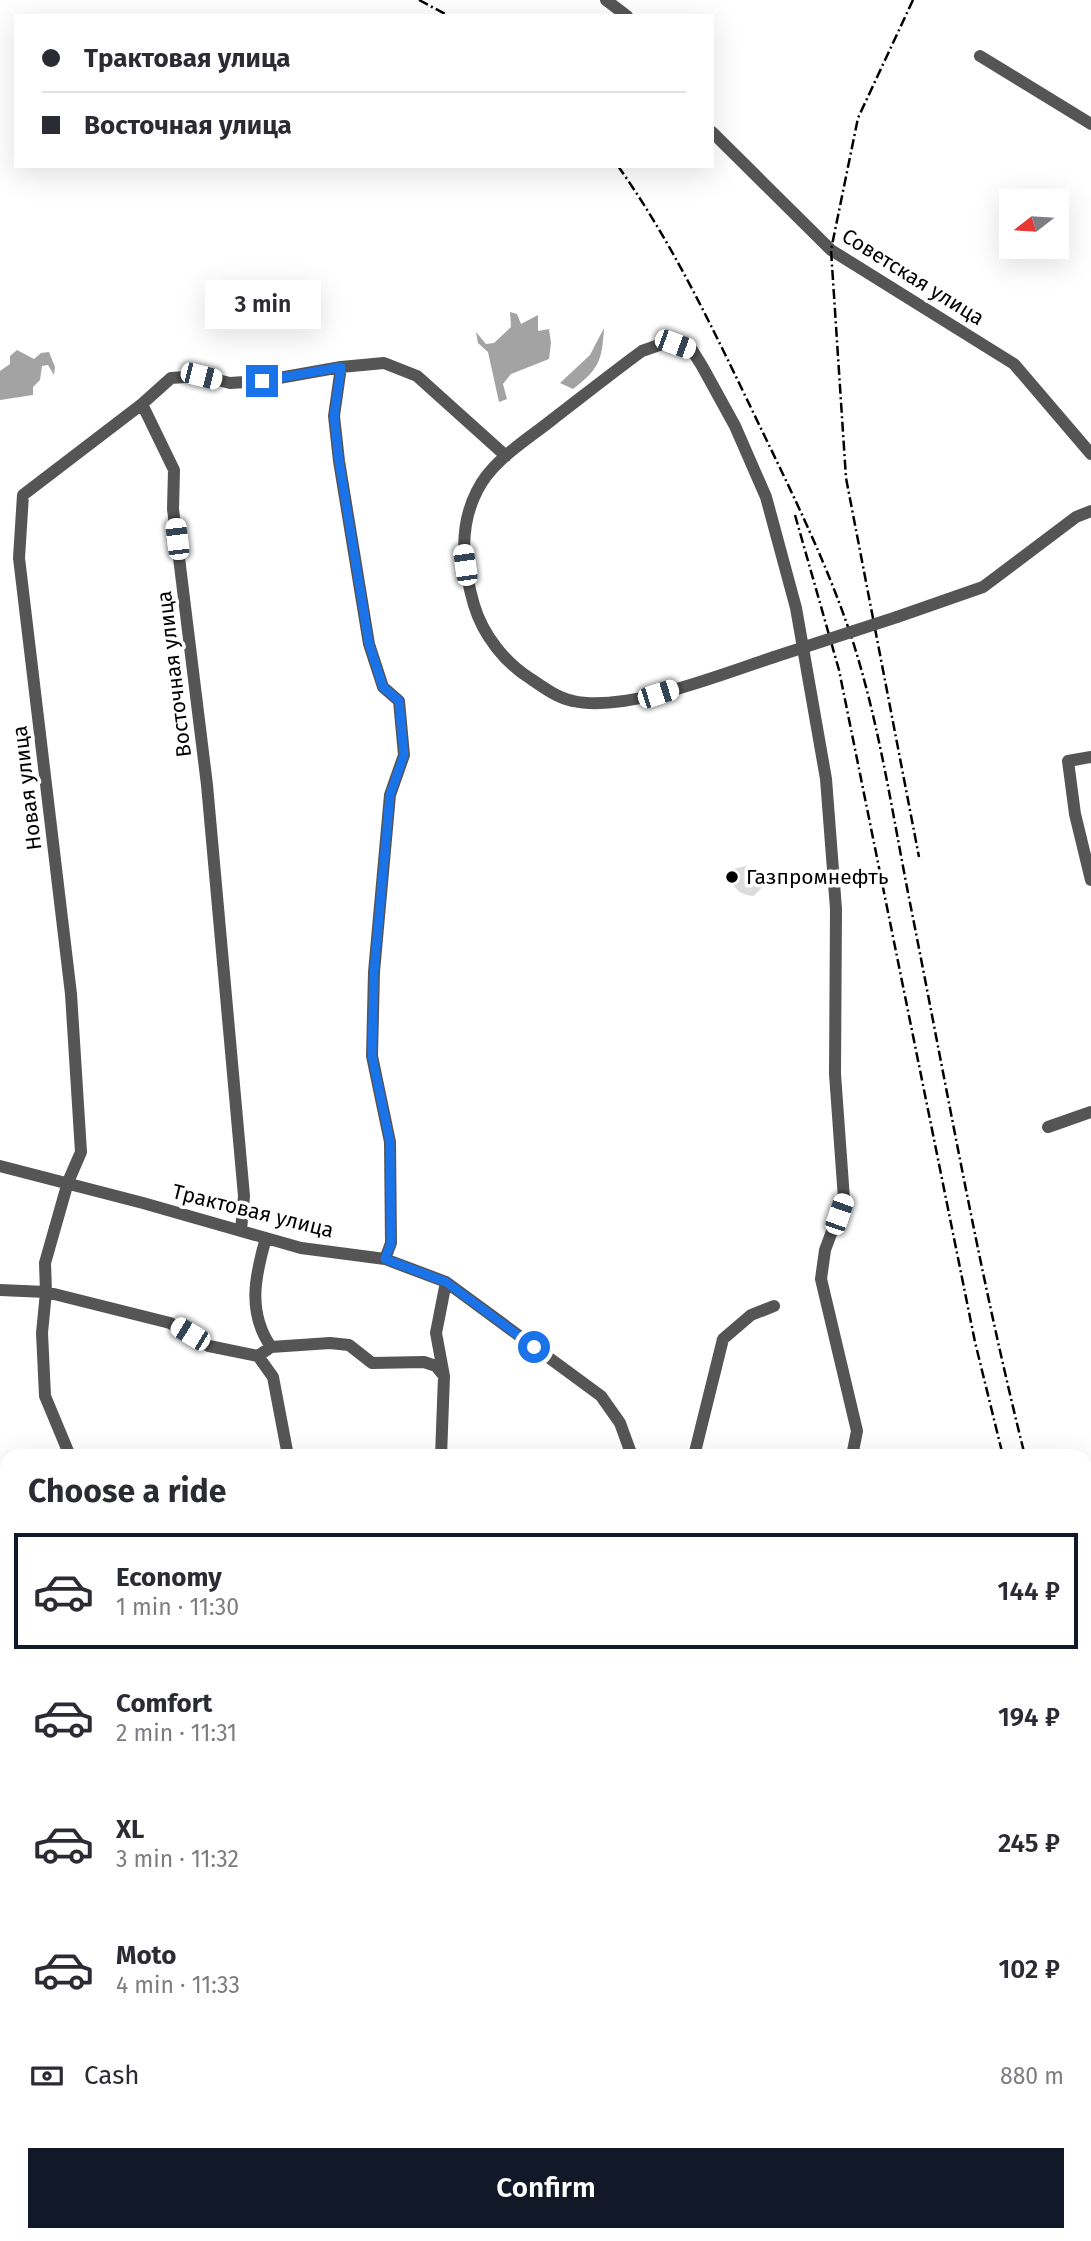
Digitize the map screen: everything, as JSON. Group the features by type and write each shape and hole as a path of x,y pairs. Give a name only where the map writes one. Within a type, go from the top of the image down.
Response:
{"street":[{"path":"606,0 624,14"},
{"path":"980,56 1091,124"},
{"name":"Советская улица","path":"714,134 831,250 1014,364 1091,454"},
{"path":"853,1449 857,1431 821,1279 825,1250 844,1199 835,1074 836,909 826,779 796,608 766,497 735,426 692,350 675,344 659,345 642,351 506,456 477,490 467,518 463,547 468,584 478,616 498,649 519,671 547,690 573,701 613,704 658,694 774,657 897,617 983,587 1076,517 1091,511"},
{"path":"142,404 171,378 201,376 230,383 262,381 341,367 384,363 417,376 506,456"},
{"path":"341,367 334,416 339,461 369,644 383,687 399,701 404,755 390,795 374,972 372,1056 390,1142 392,1189 391,1243 385,1259"},
{"name":"Новая улица","path":"67,1449 45,1395 42,1333 46,1263 68,1182 81,1152 71,994 19,558 23,495 142,404"},
{"name":"Восточная улица","path":"142,404 174,470 173,509 207,785 244,1196 241,1231"},
{"path":"1091,757 1068,761 1074,814 1091,880"},
{"path":"1048,1127 1091,1112"},
{"name":"Трактовая улица","path":"0,1166 68,1182 301,1248 385,1259 446,1282 601,1396 620,1423 629,1449"},
{"path":"266,1238 255,1275 254,1296 262,1335 271,1347"},
{"path":"441,1449 444,1376 436,1333 446,1282"},
{"path":"0,1290 46,1292 170,1323 209,1346 258,1356 273,1377 287,1449"},
{"path":"696,1449 723,1339 751,1315 774,1307"},
{"path":"258,1356 271,1347 330,1343 349,1345 372,1363 424,1362 436,1366 444,1376"}],"shaded area":[{"path":"510,312 517,314 521,324 538,315 538,331 549,329 551,343 549,359 511,374 503,384 507,399 499,402 488,352 478,343 476,332 486,344 494,343 511,327"},
{"path":"604,328 602,349 594,370 573,389 560,383 590,355"},
{"path":"17,350 34,359 41,353 49,352 55,367 54,375 48,365 42,366 40,380 33,387 33,395 0,400 0,371 10,364 10,356"},
{"path":"746,866 758,871 767,882 754,896 743,894 733,884 733,869"}],"railway":[{"path":"419,0 445,14"},
{"path":"913,0 858,118 831,250 846,478 919,857"},
{"path":"619,168 674,255 723,349 808,527 854,645 879,744 979,1253 1023,1449"},
{"path":"795,515 839,670 975,1342 1001,1449"}],"place":[{"name":"Газпромнефть","path":"732,877"}],"route":[{"path":"262,381 341,367 334,416 369,644 383,687 399,701 404,755 390,795 374,972 372,1056 390,1142 392,1189 391,1243 385,1259 446,1282 534,1347"}]}
